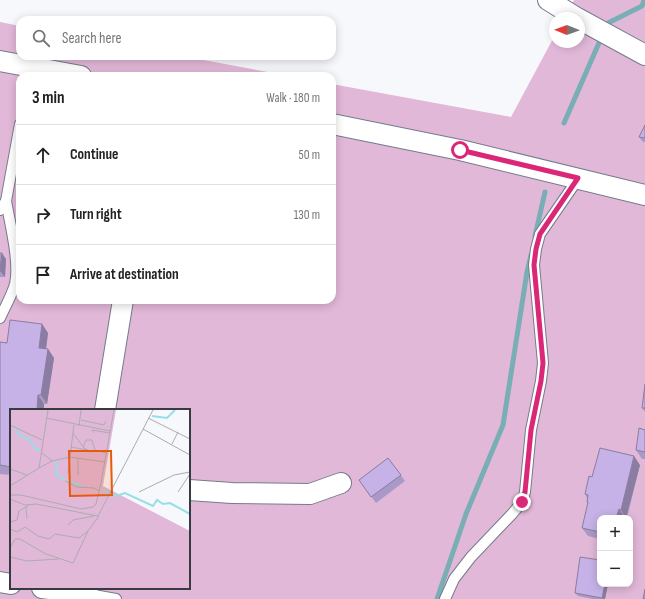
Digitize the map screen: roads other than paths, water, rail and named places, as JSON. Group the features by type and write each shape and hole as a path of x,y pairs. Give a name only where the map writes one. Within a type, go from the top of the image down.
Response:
{"street":[{"path":"548,0 568,12"},
{"path":"585,22 645,55"},
{"path":"0,60 32,71"},
{"path":"336,125 460,150 645,195"},
{"path":"105,409 122,304"},
{"path":"190,490 232,493 310,494 341,484"},
{"path":"0,582 10,584"},
{"path":"50,589 88,594"}],"lane":[{"path":"0,318 15,284 16,268 14,251 3,205 16,143"},
{"path":"445,599 454,580 471,557 522,502 525,492 531,430 541,381 543,363 534,265 536,249 540,234 578,178"},
{"path":"88,594 116,599"}],"waterway":[{"path":"605,29 608,23 642,6 644,0"},
{"path":"564,123 602,36"},
{"path":"535,236 545,192"},
{"path":"437,599 466,514 503,425 531,255"}]}
